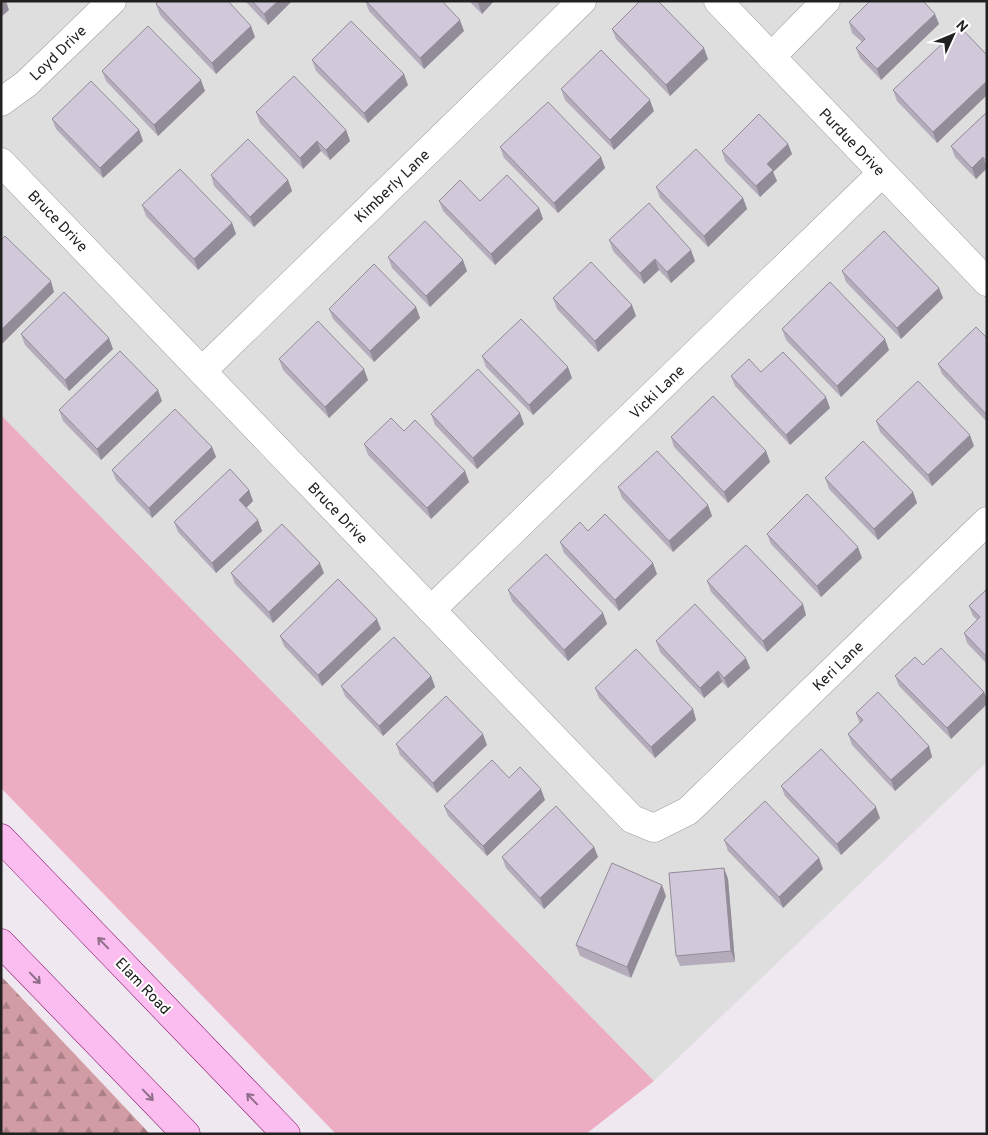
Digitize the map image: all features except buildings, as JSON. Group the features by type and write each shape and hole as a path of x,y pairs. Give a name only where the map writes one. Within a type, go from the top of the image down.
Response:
{"main road":[{"name":"Elam Road","path":"1,838 286,1134"},
{"path":"1,943 186,1134"}],"street":[{"name":"Loyd Drive","path":"1,102 26,84 112,1"},
{"name":"Kimberly Lane","path":"202,371 582,1"},
{"name":"Purdue Drive","path":"718,1 987,282"},
{"path":"771,57 826,1"},
{"name":"Bruce Drive","path":"1,162 632,819 654,828 688,811"},
{"name":"Vicki Lane","path":"431,610 882,173"},
{"name":"Keri Lane","path":"688,811 987,521"}],"shaded area":[{"path":"1,1 987,1 987,762 654,1081 1,415"},
{"path":"1,415 654,1081 586,1134 336,1134 1,788"}],"green space":[{"path":"1,976 150,1134 1,1134"}]}
